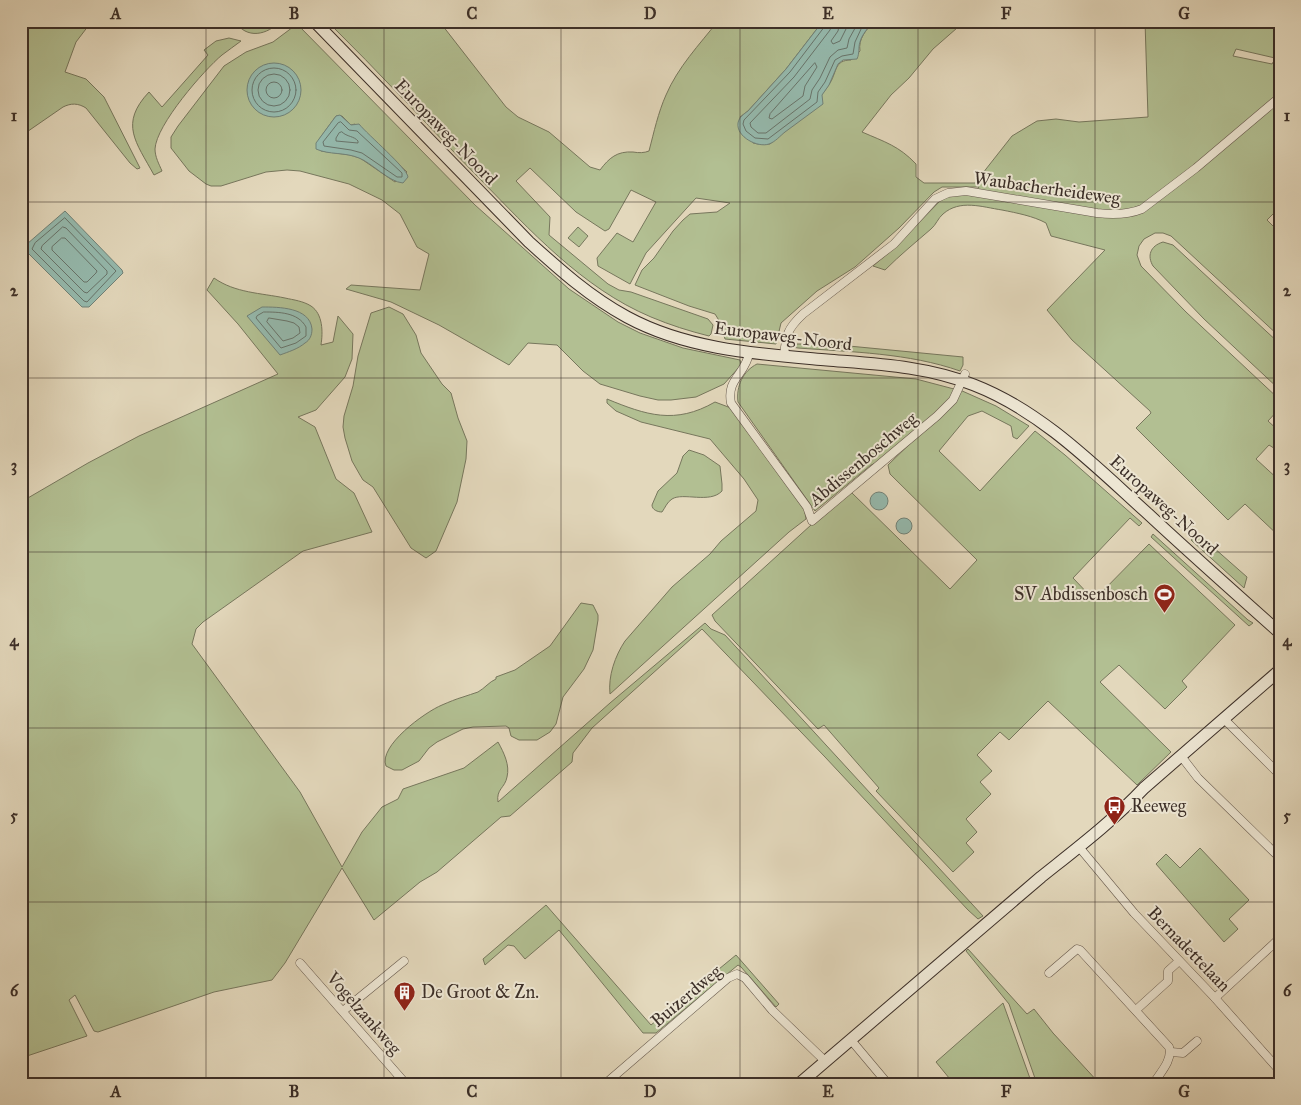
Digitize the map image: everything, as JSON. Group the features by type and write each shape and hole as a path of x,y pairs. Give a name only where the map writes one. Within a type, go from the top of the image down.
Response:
{"street":[{"name":"Europaweg-Noord","path":"314,21 529,242 586,290 628,317 647,326 700,343 749,352 888,365 964,377 1039,420 1060,437 1280,633"},
{"name":"Waubacherheideweg","path":"784,356 785,341 792,325 803,314 894,244 936,199 948,194 966,191 1097,213 1113,215 1132,213 1142,209 1196,168 1280,98"},
{"name":"Abdissenboschweg","path":"749,352 748,360 731,384 729,393 731,403 807,507 812,521 937,416 953,400 964,377"},
{"path":"799,1084 1040,877 1079,847 1280,670"},
{"path":"1224,719 1280,776"},
{"path":"1181,756 1198,778 1280,858"},
{"name":"Bernadettelaan","path":"1079,847 1134,914 1215,998 1280,1071"},
{"path":"1215,998 1280,938"},
{"path":"1050,973 1074,950 1080,950 1136,1010 1167,1044 1171,1052 1169,1059 1152,1084"},
{"path":"344,1011 404,961"},
{"path":"1136,1010 1168,981 1168,970 1179,961"},
{"name":"Vogelzankweg","path":"300,963 406,1084"},
{"name":"Buizerdweg","path":"605,1084 728,978 737,974 745,978 772,1010 825,1061"},
{"path":"851,1040 888,1084"},
{"path":"1171,1052 1183,1053 1197,1041"}],"green space":[{"path":"21,21 92,21 76,42 65,72 86,79 104,97 140,168 137,169 130,163 86,108 77,104 63,107 21,136"},
{"path":"235,21 280,21 269,30 251,33 245,31"},
{"path":"327,21 439,21 506,107 518,117 549,132 590,167 600,170 610,159 618,154 649,151 656,123 671,85 689,56 718,21 823,21 786,69 748,111 740,117 753,143 770,144 818,100 830,83 839,64 851,60 860,51 861,39 874,21 965,21 933,49 909,78 891,95 862,132 904,153 916,164 916,177 924,183 975,183 1012,136 1037,121 1056,119 1079,122 1148,117 1145,21 1280,21 1280,207 1267,220 1280,233 1280,337 1171,236 1155,233 1144,239 1139,246 1137,255 1141,266 1186,312 1280,400 1280,408 1268,421 1280,432 1280,452 1269,445 1256,459 1280,481 1280,537 1245,504 1228,520 1136,428 1151,413 1150,411 1072,340 1047,310 1105,250 1051,236 1046,223 1030,217 987,207 964,205 950,209 943,214 933,227 885,270 873,266 894,248 942,199 957,195 973,195 979,187 942,187 934,192 899,228 855,267 817,291 781,323 776,344 725,339 720,322 715,314 635,285 642,270 654,258 683,220 690,214 717,212 730,203 696,198 646,253 630,284 598,266 597,258 617,233 633,242 656,202 631,190 609,229 605,231 576,212 530,168 516,181 550,217 549,235 608,284 619,290 631,292 708,319 713,325 709,336 694,332 658,320 626,305 602,290 558,256 517,217","holes":["1236,49 1275,58 1272,64 1233,56"]},
{"path":"297,24 475,205 569,289 618,322 640,333 683,348 740,360 741,365 724,384 696,397 658,400 600,384 583,371 557,345 528,343 509,365 439,325 391,302 346,289 351,285 420,290 429,254 417,247 400,214 382,200 349,184 300,171 266,172 221,186 211,186 189,171 171,148 171,137 178,126 224,66 246,52 273,42","holes":["336,116 342,116 351,125 355,124 407,172 395,182 360,158 321,151 320,138"]},
{"path":"229,38 241,41 222,55 204,73 163,126 155,149 156,158 162,171 154,175 141,153 134,133 135,114 140,103 149,92 162,107 208,55 204,50 216,41"},
{"path":"578,227 588,236 579,247 568,238"},
{"path":"1163,242 1173,245 1280,344 1280,390 1204,319 1153,266 1150,259 1151,252 1155,246"},
{"path":"214,278 239,290 295,300 311,306 320,318 322,329 321,345 333,342 338,316 353,334 352,359 345,377 316,410 298,417 315,427 336,479 354,493 372,532 303,551 203,622 196,629 192,644 300,792 342,867 362,832 382,807 398,799 403,789 464,768 498,742 506,759 508,773 506,781 499,791 498,802 610,703 705,623 711,629 725,635 983,916 978,919 968,910 702,629 592,728 573,753 572,762 510,816 501,817 437,872 420,882 374,920 342,868 285,963 272,980 214,992 98,1032 94,1031 75,995 69,1000 87,1036 21,1058 21,502 139,436 278,374 238,324 207,290"},
{"path":"389,307 403,314 416,335 421,353 442,384 451,393 467,441 466,459 457,502 436,551 426,558 411,548 373,487 363,480 352,461 343,427 358,356 371,313"},
{"path":"789,344 828,344 963,357 963,365 960,371 921,360 859,352 798,348 792,347"},
{"path":"757,364 916,379 954,389 952,398 881,461 871,465 815,511 738,402 739,385 744,375"},
{"path":"960,390 996,406 1029,426 1017,439 1013,437 1011,426 982,411 968,416 939,451 980,491 1035,431 1142,523 1139,526 1130,518 1073,578 1094,600 1149,544 1235,625 1182,681 1187,687 1165,709 1119,665 1100,682 1171,752 1137,785 1048,701 1009,740 1000,732 977,755 992,771 980,782 991,794 966,819 977,832 966,843 974,852 953,872 876,791 879,788 824,725 818,729 715,621 712,615 822,515 851,492 950,589 977,560 890,474 888,465 953,402"},
{"path":"607,399 648,413 661,415 687,413 715,402 731,408 804,507 806,519 789,532 610,694 613,666 625,641 672,587 756,511 758,500 744,479 710,439 641,422 616,411 607,403"},
{"path":"689,450 704,455 720,466 722,491 711,497 677,497 669,502 662,512 659,512 652,505 658,491 677,473 683,456"},
{"path":"1197,533 1247,577 1244,588 1191,540"},
{"path":"1153,534 1253,623 1249,626 1151,537"},
{"path":"581,603 593,605 598,615 593,650 584,669 563,697 556,724 550,732 537,740 519,740 511,736 509,728 506,726 463,729 437,742 429,748 419,761 402,770 394,770 386,766 385,758 389,749 415,722 442,705 478,692 496,679 496,677 515,670 550,646"},
{"path":"1200,848 1249,900 1229,919 1238,929 1224,942 1156,864 1166,854 1180,868"},
{"path":"546,905 651,1025 736,955 779,1004 776,1007 738,965 656,1033 643,1033 559,930 525,959 514,946 508,945 485,965 483,959"},
{"path":"968,949 1027,1014 1034,1009 1053,1033 1099,1083 1037,1084 1009,1004 966,951"},
{"path":"1003,1003 1032,1084 954,1084 936,1062"}],"water":[{"path":"823,21 874,21 861,39 857,59 843,60 838,64 829,85 822,95 823,104 771,143 764,145 754,143 744,137 738,128 739,119 786,69"},
{"path":"269,63 279,63 289,67 297,75 301,90 297,105 289,113 279,117 269,117 259,113 251,105 247,95 247,85 251,75 259,67"},
{"path":"340,115 351,125 359,124 401,166 408,177 403,183 386,176 359,158 316,149 316,143 336,116"},
{"path":"65,211 123,273 89,307 82,307 25,250 27,244"},
{"path":"262,307 284,308 300,312 306,316 312,329 307,342 280,355 247,316"},
{"path":"879,492 885,495 888,501 885,507 879,510 873,507 870,501 873,495"},
{"path":"901,518 907,518 912,523 910,532 901,534 896,529 896,523"}],"place":[{"name":"SV Abdissenbosch","path":"1164,613"},
{"name":"Reeweg","path":"1115,825"},
{"name":"De Groot & Zn.","path":"405,1011"}]}
